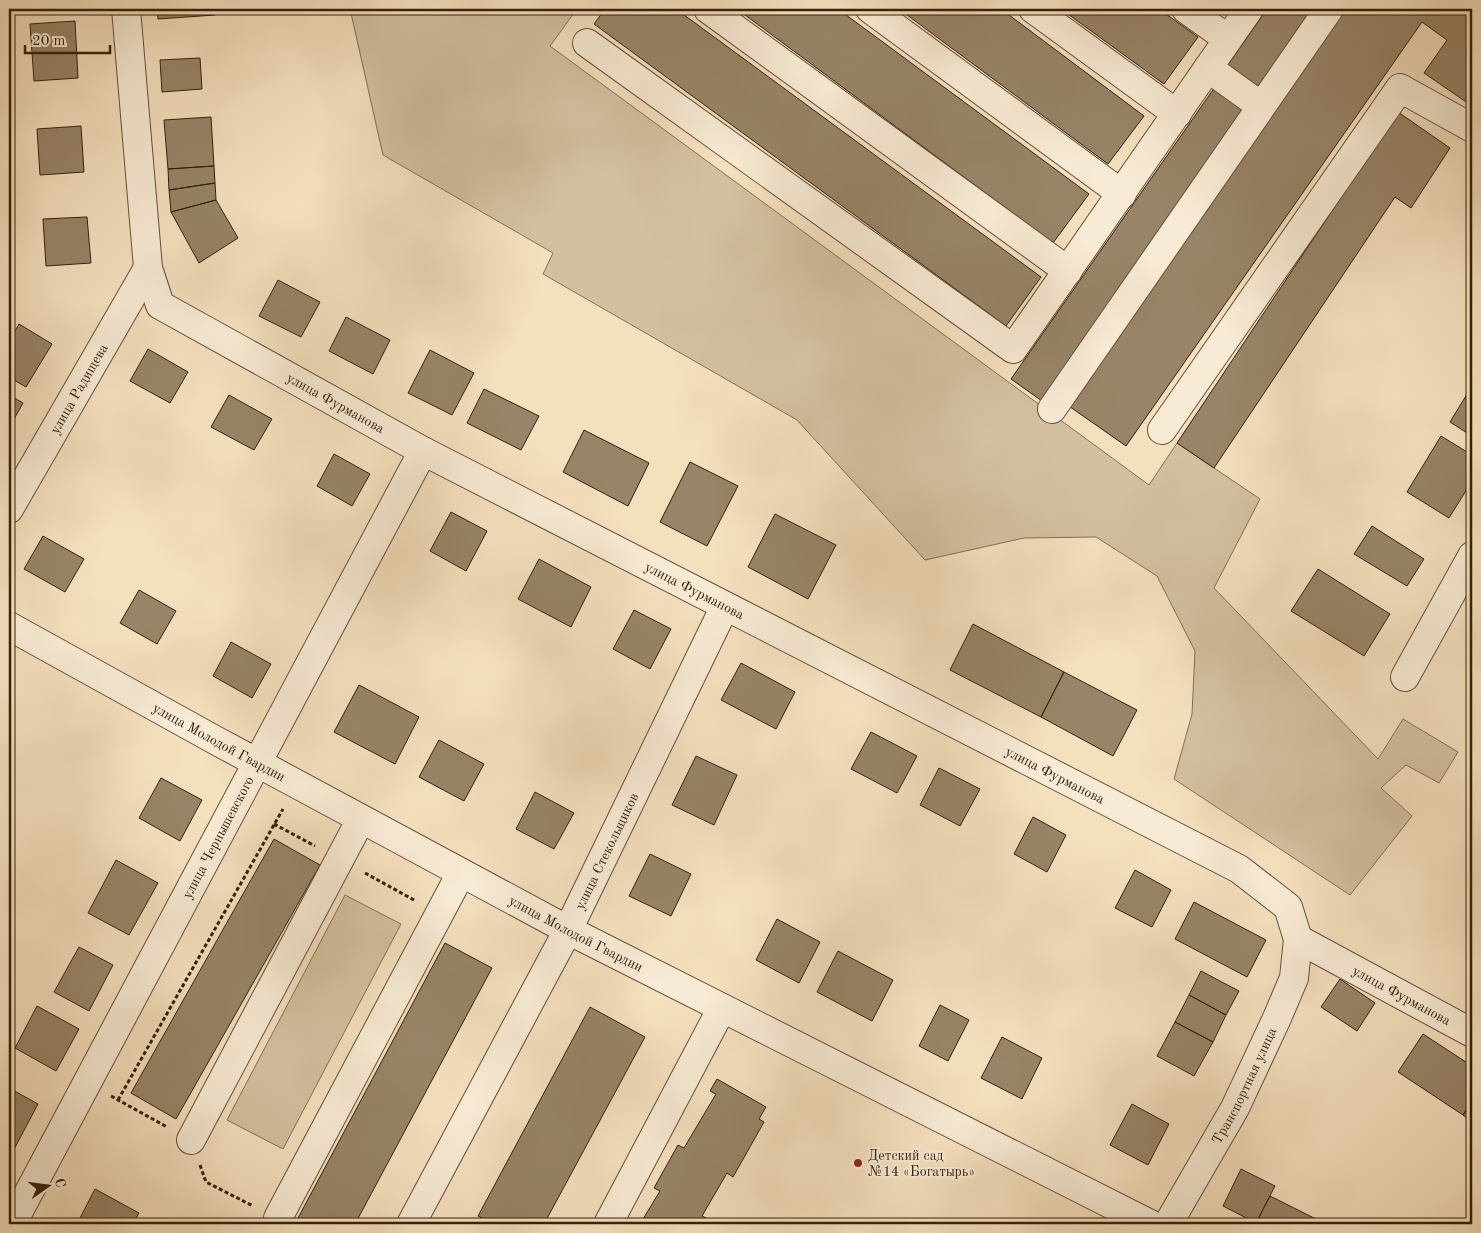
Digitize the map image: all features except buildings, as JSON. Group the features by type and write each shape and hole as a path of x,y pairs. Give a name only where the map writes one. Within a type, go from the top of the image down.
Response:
{"street":[{"name":"улица Фурманова","path":"126,9 148,268 160,305 423,451 1239,869 1288,908 1298,939 1472,1033"},
{"path":"708,9 1068,271"},
{"path":"870,9 1122,194"},
{"path":"1033,9 1177,114"},
{"path":"1186,9 1228,39"},
{"path":"588,43 1013,350 1250,9"},
{"path":"1052,408 1329,9"},
{"path":"1208,68 1261,106"},
{"path":"1162,430 1400,88 1472,128"},
{"name":"улица Радищева","path":"9,509 148,268"},
{"name":"улица Чернышевского","path":"12,1224 423,451"},
{"path":"1405,677 1472,556"},
{"name":"улица Стекольщиков","path":"411,1224 568,930 724,606"},
{"name":"улица Молодой Гвардии","path":"9,626 568,930 1150,1224"},
{"path":"191,1140 362,819"},
{"path":"278,1218 461,873"},
{"name":"Транспортная улица","path":"1168,1224 1235,1108 1277,1018 1294,978 1298,939"},
{"path":"608,1224 722,1008"}],"path":[{"path":"118,1100 297,784"}],"shaded area":[{"path":"350,9 577,9 550,46 1149,485 1177,443 1260,499 1214,588 1378,759 1403,719 1458,752 1439,783 1406,765 1381,788 1412,816 1350,895 1174,779 1192,714 1195,651 1157,576 1096,537 1024,538 925,560 797,420 543,274 553,253 383,155"},
{"path":"345,895 401,924 283,1149 227,1120"}],"place":[{"name":"Детский сад №14 «Богатырь»","path":"858,1163"}]}
